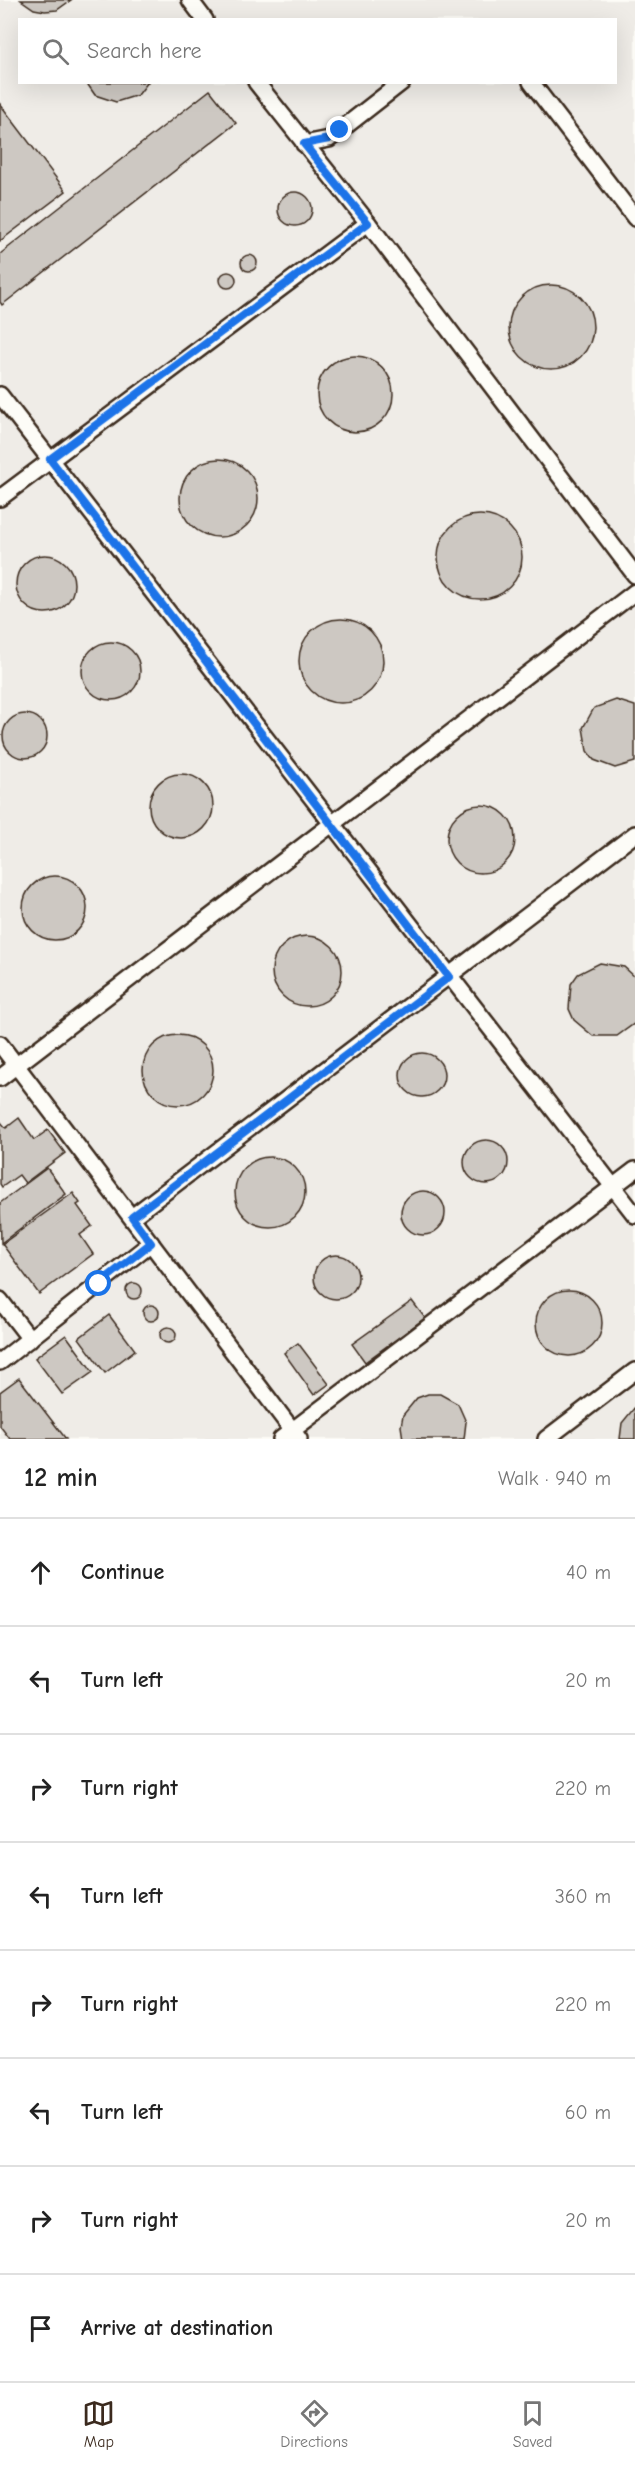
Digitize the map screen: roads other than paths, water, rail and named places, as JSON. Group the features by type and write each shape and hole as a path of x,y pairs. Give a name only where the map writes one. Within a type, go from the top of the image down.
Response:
{"lane":[{"path":"190,0 204,18"},
{"path":"258,84 368,223 635,575"},
{"path":"304,144 329,139 399,84"},
{"path":"533,84 635,218"},
{"path":"0,498 368,223"},
{"path":"0,395 329,824 635,1215"},
{"path":"0,1078 635,592"},
{"path":"132,1217 635,834"},
{"path":"0,1044 132,1217 291,1436 635,1170"},
{"path":"0,1362 151,1243"},
{"path":"0,1300 30,1339"},
{"path":"546,1439 635,1371"}]}
